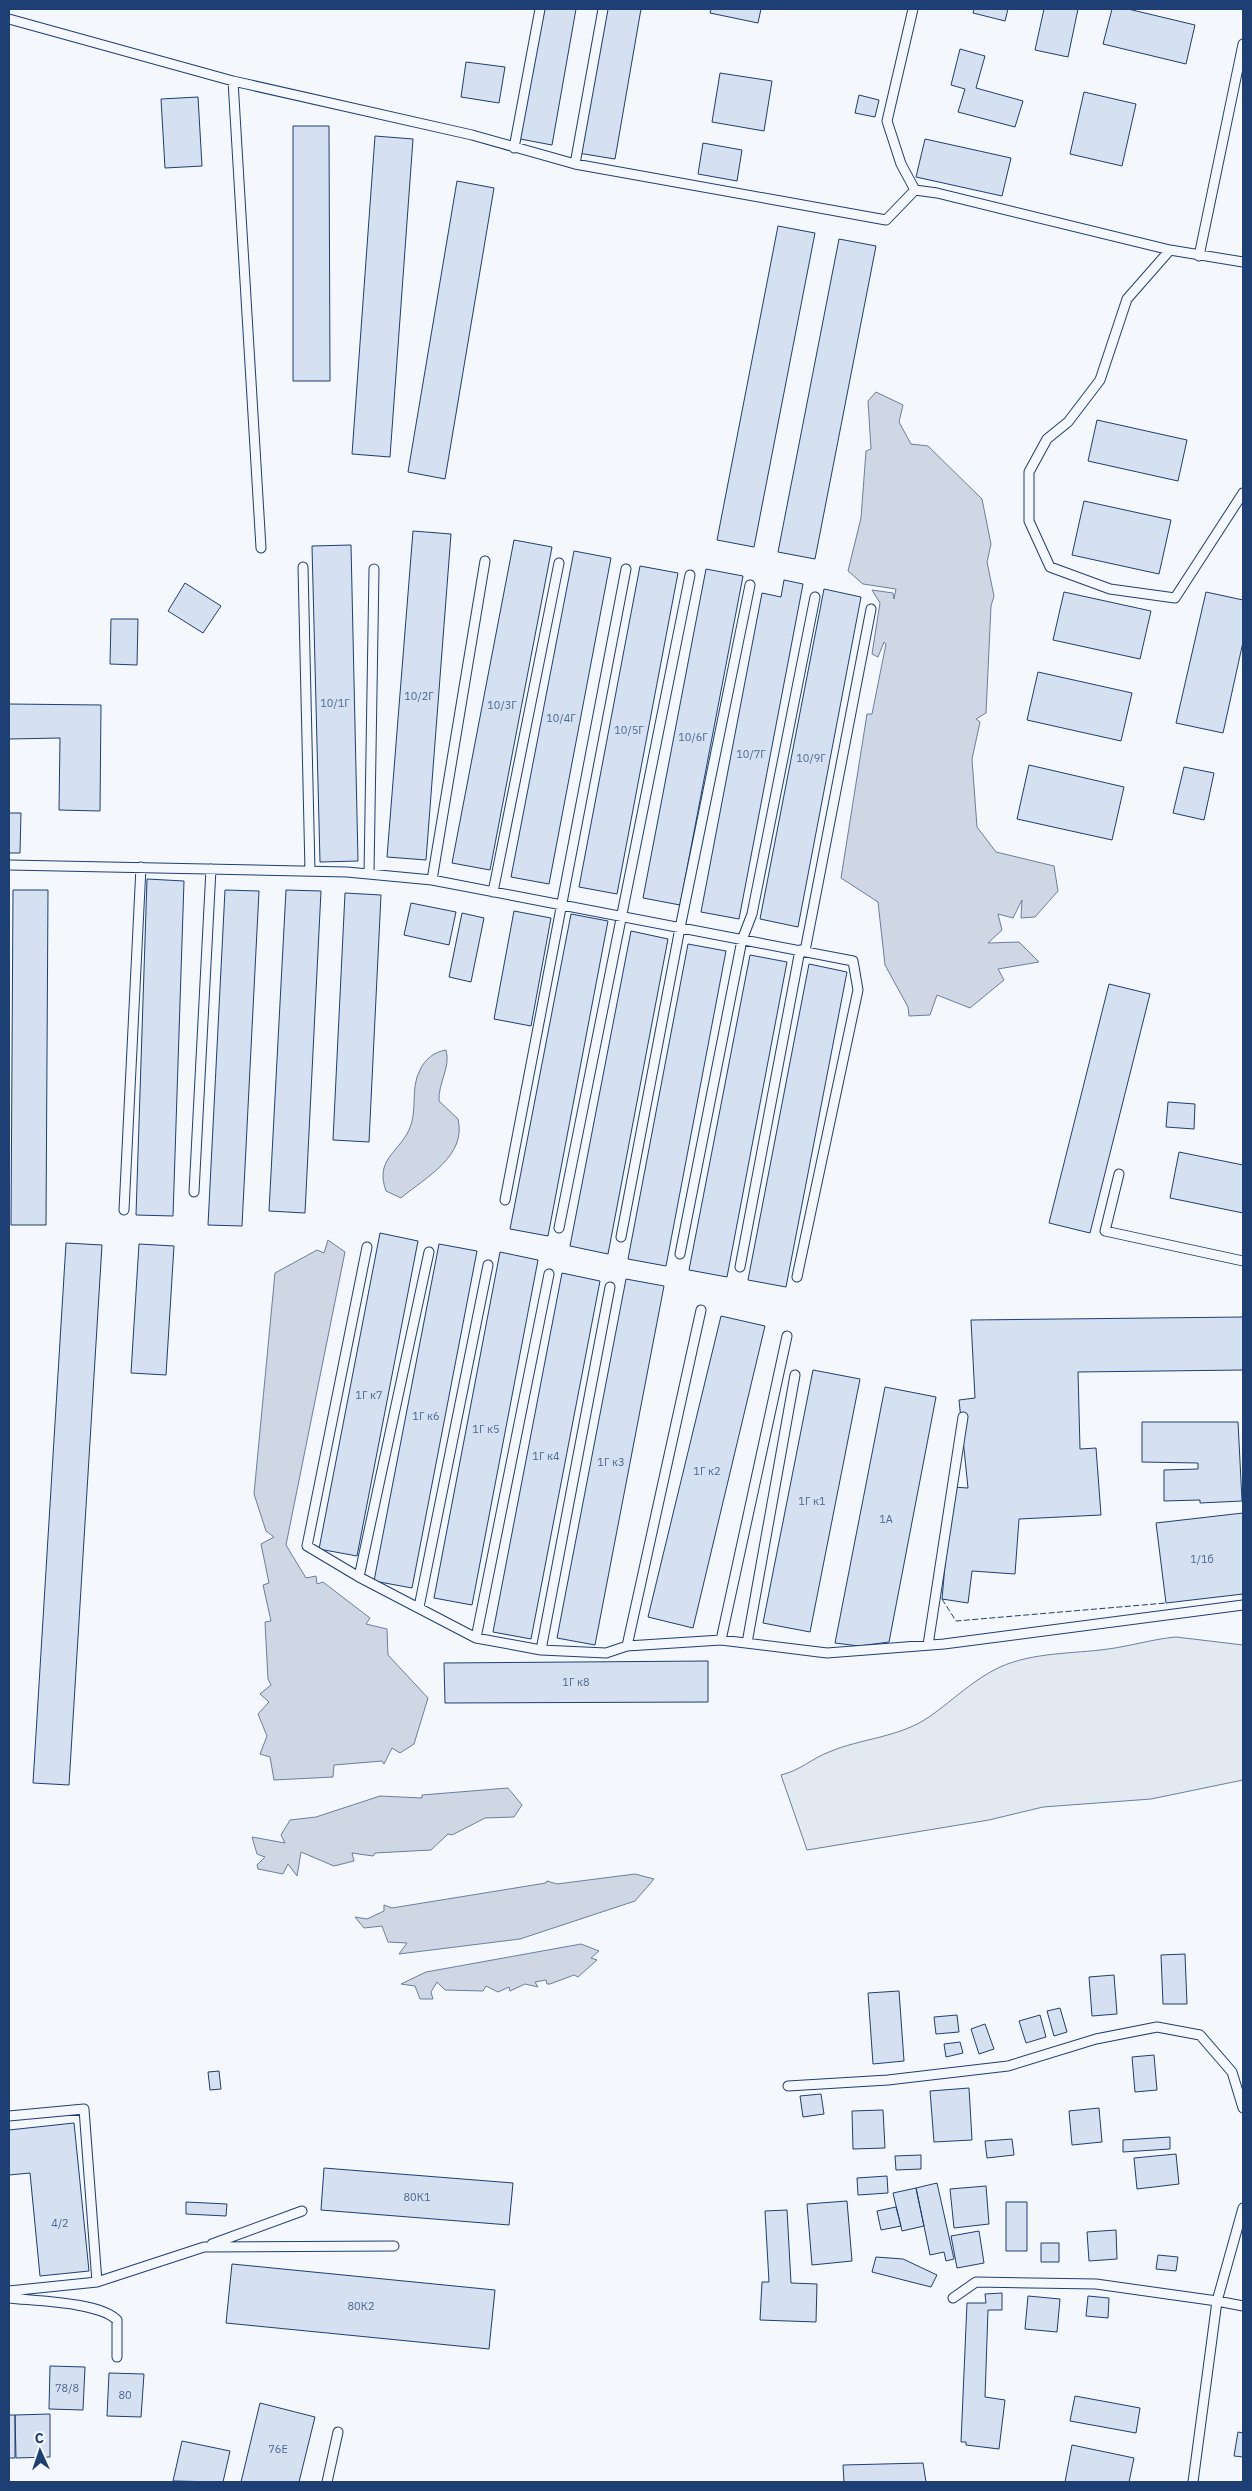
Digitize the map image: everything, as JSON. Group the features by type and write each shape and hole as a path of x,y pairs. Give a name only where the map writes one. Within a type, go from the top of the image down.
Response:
{"lane":[{"path":"514,148 540,9"},
{"path":"574,164 603,9"},
{"path":"913,9 887,121 901,164 915,190"},
{"path":"9,19 233,81 472,135 574,164 886,220 915,190"},
{"path":"1199,256 1243,44"},
{"path":"233,81 261,548"},
{"path":"915,190 937,193 1170,250 1243,262"},
{"path":"1170,250 1127,298 1100,380 1068,422 1047,439 1029,472 1029,521 1050,568 1110,589 1175,598 1243,492"},
{"path":"432,880 485,561"},
{"path":"493,892 559,563"},
{"path":"303,566 310,871"},
{"path":"368,873 374,569"},
{"path":"505,1200 626,569"},
{"path":"559,1228 690,575"},
{"path":"621,1237 680,928 750,585"},
{"path":"680,1254 742,940 752,914 815,597"},
{"path":"740,1267 871,609"},
{"path":"9,865 368,873 432,880 853,960 858,990 797,1277"},
{"path":"124,1210 141,868"},
{"path":"194,1192 211,869"},
{"path":"1119,1174 1105,1231 1243,1261"},
{"path":"367,1247 308,1546 359,1577 420,1607 476,1638 541,1650 606,1653 627,1646 721,1640 827,1653 928,1645 1243,1605"},
{"path":"359,1577 429,1252"},
{"path":"420,1607 488,1265"},
{"path":"476,1638 549,1274"},
{"path":"541,1650 610,1287"},
{"path":"627,1646 701,1310"},
{"path":"721,1640 787,1336"},
{"path":"747,1643 795,1375"},
{"path":"928,1645 963,1417"},
{"path":"788,2086 888,2080 1008,2066 1096,2039 1157,2027 1200,2035 1232,2072 1243,2108"},
{"path":"9,2116 84,2109 97,2282"},
{"path":"1193,2482 1217,2300 1243,2208"},
{"path":"9,2291 97,2282 204,2247 302,2211"},
{"path":"204,2247 394,2246"},
{"path":"954,2298 976,2282 1096,2284 1217,2300 1243,2306"},
{"path":"9,2298 91,2308 110,2313 117,2320 116,2357"},
{"path":"327,2482 338,2432"}],"shaded area":[{"path":"876,392 903,405 899,422 911,444 928,446 982,499 991,544 987,562 994,596 991,606 986,713 976,719 980,722 972,759 977,827 996,852 1054,866 1058,891 1035,917 1021,918 1022,900 1013,918 998,914 1002,930 988,943 1019,942 1039,962 998,969 1004,980 970,1008 937,995 930,1015 909,1016 908,1007 885,965 878,902 841,878 867,714 872,714 886,644 884,642 878,657 872,654 880,603 872,590 893,593 894,599 896,589 863,584 848,571 861,518 866,451 871,449 868,401"},
{"path":"446,1050 447,1063 440,1088 439,1101 458,1119 459,1132 456,1144 451,1155 432,1174 401,1198 386,1191 383,1180 385,1164 404,1138 412,1123 415,1084 422,1066 434,1054"},
{"path":"328,1240 345,1252 286,1545 306,1578 316,1576 317,1584 323,1582 370,1618 366,1624 387,1629 388,1655 428,1698 414,1744 400,1753 392,1748 384,1764 382,1761 334,1765 333,1777 274,1780 270,1757 260,1754 267,1736 258,1714 269,1702 260,1694 271,1685 268,1679 265,1622 271,1621 263,1585 269,1583 261,1544 274,1537 266,1531 254,1494 275,1273 317,1250 324,1253"},
{"path":"1176,1637 1243,1645 1243,1780 1151,1799 1043,1807 989,1820 807,1850 781,1775 842,1747 892,1734 917,1724 990,1672 1013,1662 1053,1654 1108,1649"},
{"path":"508,1788 522,1805 514,1817 485,1818 452,1835 448,1834 431,1850 375,1853 373,1856 352,1853 354,1861 334,1866 301,1852 297,1876 288,1864 283,1874 258,1869 257,1865 265,1857 257,1854 252,1837 285,1843 281,1835 290,1820 316,1817 380,1796 422,1798 422,1795"},
{"path":"635,1874 654,1879 635,1901 520,1939 399,1954 407,1943 388,1942 382,1926 364,1928 355,1917 367,1919 384,1911 384,1905 392,1908 546,1883 547,1881 557,1884"},
{"path":"581,1944 599,1951 591,1958 597,1960 578,1977 574,1975 550,1984 547,1984 546,1980 535,1982 538,1987 525,1984 510,1991 509,1987 498,1992 486,1986 483,1991 445,1990 437,1982 431,1992 433,1999 420,1999 415,1986 401,1984 426,1972"}],"building":[{"path":"538,9 576,9 552,145 515,138"},
{"path":"603,9 641,9 615,159 578,153"},
{"path":"711,9 761,9 758,23 710,13"},
{"path":"974,9 1008,9 1005,21 973,13"},
{"path":"1044,9 1078,9 1068,57 1035,50"},
{"path":"1112,9 1128,9 1195,25 1186,64 1103,44"},
{"path":"960,49 985,56 976,88 1023,101 1015,127 958,112 965,89 951,85"},
{"path":"466,62 505,67 499,103 461,97"},
{"path":"720,73 772,81 764,131 712,122"},
{"path":"1084,92 1136,104 1122,166 1070,154"},
{"path":"859,95 879,100 875,117 855,113"},
{"path":"198,97 202,166 165,168 161,99"},
{"path":"293,126 329,126 330,381 293,381"},
{"path":"375,136 413,139 390,457 352,454"},
{"path":"925,139 1011,158 1002,196 916,177"},
{"path":"703,143 742,150 737,181 698,174"},
{"path":"457,181 494,188 445,479 408,472"},
{"path":"778,226 815,233 754,547 717,540"},
{"path":"839,239 876,246 815,559 778,552"},
{"path":"1097,420 1187,440 1178,481 1088,461"},
{"path":"1084,501 1171,520 1159,574 1072,555"},
{"path":"413,531 451,534 426,860 387,857"},
{"path":"514,540 552,547 490,870 452,863"},
{"path":"351,545 358,861 320,862 312,546"},
{"path":"574,551 611,558 549,884 511,877"},
{"path":"640,566 678,573 617,894 579,887"},
{"path":"706,569 743,576 680,905 643,898"},
{"path":"784,580 803,584 739,919 701,912 762,593 781,597"},
{"path":"185,583 221,606 203,633 168,611"},
{"path":"824,589 861,597 798,927 760,919"},
{"path":"1064,592 1151,611 1140,659 1053,640"},
{"path":"1206,592 1243,600 1243,642 1223,733 1176,723"},
{"path":"111,619 138,619 137,665 110,664"},
{"path":"1038,672 1132,693 1121,741 1027,720"},
{"path":"9,704 101,705 100,811 59,810 60,738 9,739"},
{"path":"1029,765 1124,787 1112,840 1017,819"},
{"path":"1184,767 1214,773 1204,820 1173,813"},
{"path":"9,813 21,813 20,853 9,853"},
{"path":"147,879 184,881 173,1216 136,1215"},
{"path":"13,890 48,890 46,1225 11,1225"},
{"path":"225,890 259,891 242,1226 208,1225"},
{"path":"286,890 321,891 305,1213 269,1211"},
{"path":"345,893 381,895 369,1142 333,1140"},
{"path":"411,903 456,912 449,945 404,935"},
{"path":"514,911 551,918 531,1026 494,1019"},
{"path":"462,913 484,918 471,982 449,977"},
{"path":"571,914 608,921 548,1236 510,1229"},
{"path":"631,931 668,939 608,1254 570,1246"},
{"path":"688,944 726,951 666,1266 628,1259"},
{"path":"750,955 787,962 727,1277 689,1270"},
{"path":"809,964 847,972 786,1287 748,1280"},
{"path":"1109,984 1150,994 1090,1233 1049,1223"},
{"path":"1168,1102 1195,1104 1194,1129 1166,1127"},
{"path":"1179,1152 1243,1165 1243,1213 1170,1198"},
{"path":"380,1233 418,1241 357,1556 319,1549"},
{"path":"66,1243 102,1245 69,1785 33,1783"},
{"path":"139,1244 174,1246 166,1375 131,1373"},
{"path":"439,1244 477,1251 412,1588 374,1581"},
{"path":"500,1252 538,1260 472,1605 434,1598"},
{"path":"562,1273 600,1281 531,1639 493,1632"},
{"path":"626,1279 664,1286 595,1645 557,1638"},
{"path":"721,1316 765,1326 693,1628 648,1617"},
{"path":"1243,1317 1243,1370 1078,1372 1080,1449 1096,1448 1101,1515 1019,1519 1015,1574 972,1571 968,1603 942,1599 952,1487 968,1488 959,1400 975,1398 971,1320"},
{"path":"813,1370 860,1379 810,1632 763,1623"},
{"path":"885,1387 936,1397 889,1642 859,1646 835,1643"},
{"path":"1142,1422 1238,1422 1242,1501 1200,1503 1200,1500 1164,1501 1164,1470 1198,1469 1198,1463 1142,1462"},
{"path":"1243,1513 1243,1594 1166,1603 1156,1523"},
{"path":"708,1661 708,1702 445,1703 444,1663"},
{"path":"1185,1954 1187,2004 1163,2004 1161,1955"},
{"path":"1114,1975 1117,2014 1092,2016 1089,1977"},
{"path":"899,1991 904,2061 873,2064 868,1993"},
{"path":"1060,2008 1067,2032 1054,2036 1047,2011"},
{"path":"957,2015 959,2032 936,2034 934,2017"},
{"path":"1040,2015 1046,2037 1026,2043 1019,2021"},
{"path":"985,2024 994,2049 979,2054 971,2029"},
{"path":"960,2042 963,2053 946,2057 944,2044"},
{"path":"1154,2055 1157,2090 1135,2092 1132,2057"},
{"path":"219,2071 221,2089 210,2090 208,2072"},
{"path":"969,2088 972,2140 934,2142 930,2091"},
{"path":"821,2094 824,2114 803,2117 800,2096"},
{"path":"1099,2108 1102,2142 1072,2145 1069,2111"},
{"path":"883,2110 885,2148 853,2149 852,2111"},
{"path":"74,2123 89,2271 40,2276 30,2173 9,2175 9,2130"},
{"path":"1170,2137 1170,2149 1123,2152 1123,2140"},
{"path":"1012,2139 1014,2155 987,2158 985,2141"},
{"path":"1176,2154 1179,2184 1137,2189 1134,2158"},
{"path":"921,2155 921,2169 896,2170 895,2156"},
{"path":"324,2168 513,2183 509,2225 321,2210"},
{"path":"887,2176 888,2193 858,2195 857,2178"},
{"path":"937,2183 954,2259 946,2261 944,2252 930,2255 916,2188"},
{"path":"986,2186 989,2224 954,2228 950,2189"},
{"path":"916,2188 924,2226 902,2231 893,2193"},
{"path":"847,2201 852,2261 812,2265 807,2204"},
{"path":"186,2202 227,2204 226,2216 186,2214"},
{"path":"1006,2202 1027,2202 1027,2251 1006,2251"},
{"path":"896,2207 901,2226 881,2230 877,2211"},
{"path":"787,2210 791,2283 817,2284 816,2322 760,2320 762,2282 769,2282 765,2211"},
{"path":"1116,2230 1117,2259 1089,2261 1087,2232"},
{"path":"979,2231 984,2263 957,2268 951,2236"},
{"path":"1041,2243 1059,2243 1059,2262 1041,2262"},
{"path":"1158,2255 1178,2257 1176,2271 1156,2269"},
{"path":"876,2257 903,2259 937,2275 931,2287 872,2272"},
{"path":"232,2264 495,2290 489,2349 226,2323"},
{"path":"1002,2293 1002,2310 988,2310 985,2397 1005,2400 999,2449 966,2445 966,2442 961,2442 967,2303 986,2303 985,2294"},
{"path":"1028,2296 1060,2299 1057,2332 1025,2329"},
{"path":"1088,2296 1109,2298 1108,2318 1086,2316"},
{"path":"50,2366 85,2367 83,2410 49,2409"},
{"path":"109,2373 144,2374 141,2417 107,2416"},
{"path":"1075,2396 1140,2408 1136,2433 1070,2421"},
{"path":"260,2403 315,2417 299,2482 241,2482"},
{"path":"50,2414 50,2457 16,2458 15,2415"},
{"path":"9,2415 15,2415 15,2458 9,2458"},
{"path":"1238,2432 1243,2433 1243,2457 1234,2456"},
{"path":"182,2441 230,2451 223,2482 173,2481"},
{"path":"1072,2445 1134,2458 1129,2482 1065,2482"},
{"path":"923,2463 926,2482 844,2482 843,2465"}],"fence":[{"path":"942,1599 956,1621 1166,1603"}]}
